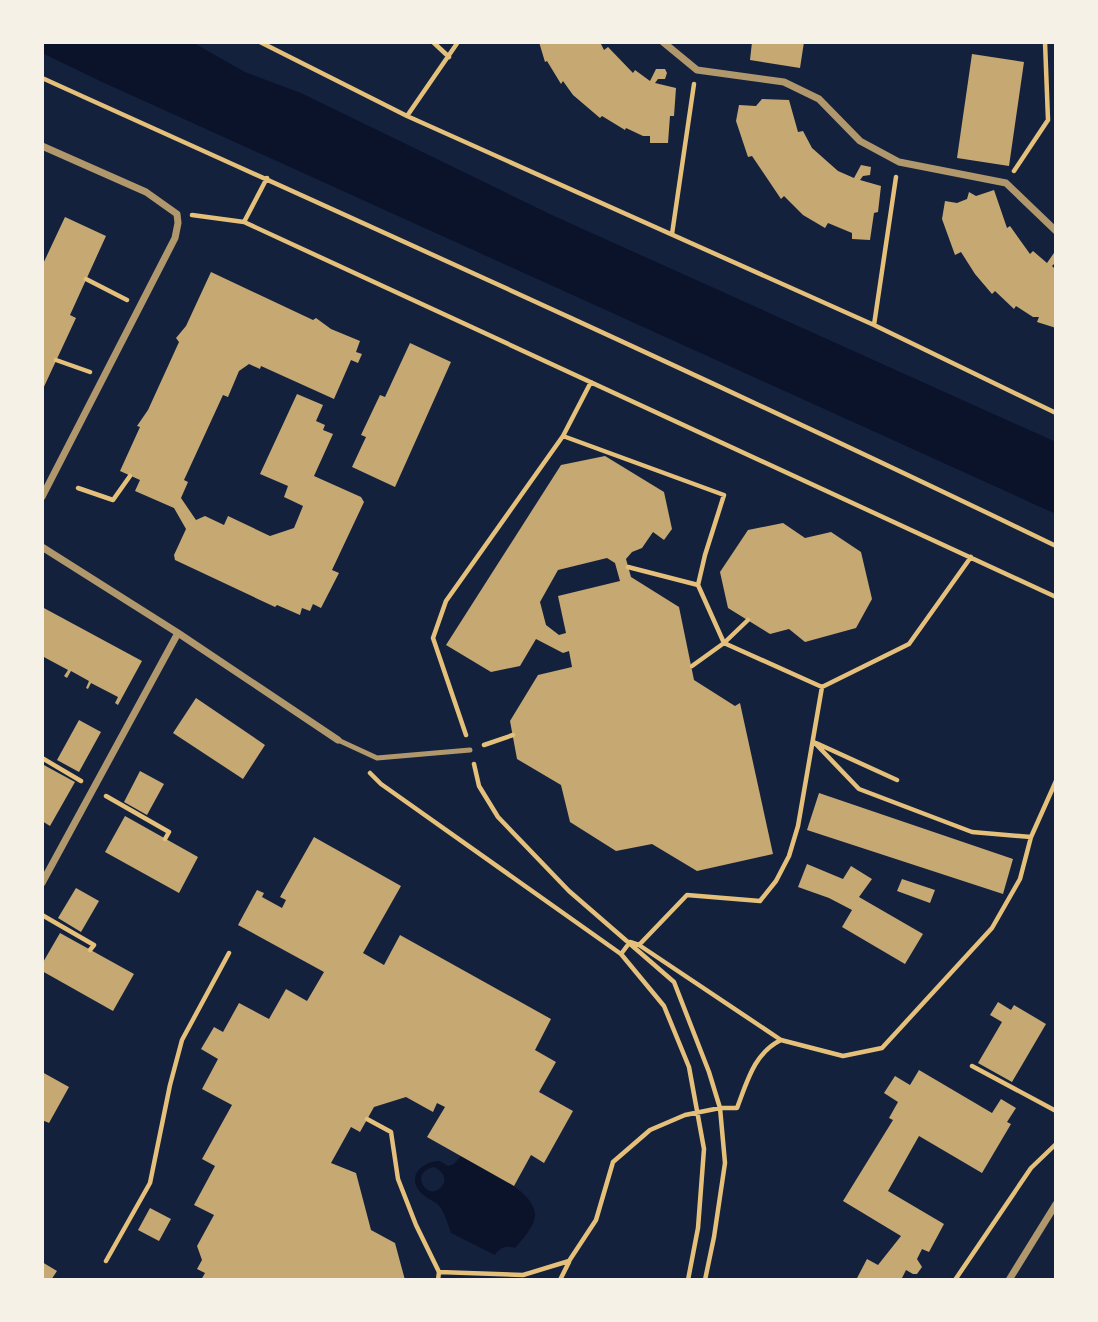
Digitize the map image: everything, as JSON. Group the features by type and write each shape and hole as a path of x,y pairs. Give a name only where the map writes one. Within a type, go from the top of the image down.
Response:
{"street":[{"path":"663,42 697,70 784,82 819,99 860,141 898,162 1006,183 1056,231"},
{"path":"42,146 146,192 177,214 178,223 175,238 42,497"},
{"path":"42,547 178,633 338,740"},
{"path":"42,883 178,633"},
{"path":"1009,1280 1056,1204"}],"lane":[{"path":"338,740 377,758 470,750"}],"path":[{"path":"260,42 407,116 874,325 1056,413"},
{"path":"433,42 449,57"},
{"path":"407,116 458,42"},
{"path":"1006,183 1048,120 1045,42"},
{"path":"672,234 697,70"},
{"path":"42,78 267,178 900,470 1056,546"},
{"path":"874,325 898,162"},
{"path":"244,222 267,178"},
{"path":"177,214 244,222 1056,597"},
{"path":"86,279 140,306"},
{"path":"56,360 104,376"},
{"path":"592,382 564,436 446,601 433,638 479,786 498,817 569,891 674,982 720,1108 724,1163 705,1280"},
{"path":"564,436 724,495 698,585 724,643 822,687"},
{"path":"78,488 113,500 130,476"},
{"path":"822,687 909,644 971,557"},
{"path":"628,567 698,585"},
{"path":"692,666 724,643 748,620"},
{"path":"639,945 687,895 760,901 776,881 789,856 798,826 822,687"},
{"path":"470,750 513,736"},
{"path":"813,741 897,780"},
{"path":"813,741 859,789 972,832 1031,837"},
{"path":"364,766 381,784 621,954 664,1006 689,1067 704,1149 698,1228 688,1280"},
{"path":"631,942 781,1040 843,1056 881,1048 992,928 1020,879 1031,837 1056,781"},
{"path":"42,915 94,945 90,950"},
{"path":"621,954 631,942"},
{"path":"106,1261 150,1183 182,1040 229,953"},
{"path":"561,1280 569,1261 596,1220 613,1162 650,1130 698,1111 737,1108 753,1066 768,1046 781,1040"},
{"path":"972,1066 1056,1111"},
{"path":"367,1119 391,1132 398,1179 439,1272 438,1280"},
{"path":"955,1280 1031,1168 1056,1144"},
{"path":"439,1272 523,1275 569,1261"}],"water":[{"path":"42,42 192,42 245,72 301,93 554,216 1056,442 1056,514 100,81 42,53"},
{"path":"461,1156 508,1182 529,1201 535,1211 534,1221 515,1248 504,1247 495,1255 451,1233 440,1207 420,1192 415,1178 420,1169 429,1163 440,1161 448,1166","holes":["434,1167 444,1180 442,1186 431,1191 423,1185 422,1175 426,1170"]}],"building":[{"path":"539,42 600,42 604,50 608,47 633,73 635,70 650,81 656,69 665,69 665,79 658,79 655,83 676,88 668,143 650,143 650,136 643,136 626,128 625,130 602,116 600,118 573,95 563,81 561,84 547,61 545,62"},
{"path":"752,42 804,42 800,68 750,60"},
{"path":"972,54 1024,62 1009,166 957,158"},
{"path":"762,99 789,100 798,132 803,131 812,148 838,171 854,178 861,165 871,167 870,175 863,176 860,180 881,186 878,212 874,213 870,240 852,239 852,233 828,223 825,228 803,215 784,196 781,199 752,156 748,157 736,121 739,105 756,106"},
{"path":"994,190 1007,228 1010,226 1030,254 1033,251 1047,263 1056,250 1056,262 1052,266 1056,270 1056,328 1037,322 1039,317 1033,317 1016,306 1014,309 995,291 992,294 961,252 955,255 942,219 945,201 957,203 967,199 969,192 976,196"},
{"path":"65,217 106,236 70,315 76,318 42,391 42,266"},
{"path":"211,272 313,320 316,318 331,329 360,341 356,352 362,354 358,363 351,360 334,399 261,366 260,369 249,364 239,371 228,397 223,395 184,480 188,482 181,498 196,520 205,516 224,525 228,516 270,536 294,528 303,506 284,497 288,486 260,474 297,394 323,405 316,421 325,425 323,430 333,434 314,476 361,497 364,502 332,570 339,573 321,608 313,604 310,611 302,608 300,615 277,605 275,607 175,560 174,555 186,529 174,508 135,491 140,480 120,471 140,427 137,426 148,410 179,342 176,338 186,326"},
{"path":"410,343 451,362 395,487 352,467 366,437 361,435 380,395 385,397"},
{"path":"605,456 664,492 672,529 664,540 653,532 642,548 632,552 626,559 631,577 679,607 694,680 735,706 740,703 773,854 697,871 652,844 616,851 570,822 561,785 517,759 510,721 538,675 572,667 569,651 563,653 536,639 520,666 491,672 446,645 561,465","holes":["607,558 615,563 620,581 558,596 566,633 559,635 546,625 540,602 558,570"]},
{"path":"783,523 805,538 831,532 861,552 872,599 856,628 805,642 789,629 770,634 728,608 720,572 748,530"},
{"path":"42,607 142,661 118,705 115,703 118,697 91,683 88,689 86,688 89,681 71,671 67,678 64,676 68,670 42,656"},
{"path":"196,698 265,745 243,779 173,733"},
{"path":"79,720 101,732 79,772 57,760"},
{"path":"42,764 75,782 50,826 42,821"},
{"path":"140,771 164,784 147,815 124,802"},
{"path":"819,793 1013,859 1003,894 807,830"},
{"path":"125,816 198,857 179,893 105,852"},
{"path":"314,837 401,886 363,953 384,965 400,935 551,1019 535,1050 556,1062 539,1092 573,1111 544,1163 531,1155 514,1186 427,1137 445,1107 437,1103 433,1112 406,1097 374,1107 360,1132 351,1127 331,1163 356,1173 371,1230 395,1243 405,1280 201,1280 205,1273 197,1269 202,1260 197,1246 214,1215 194,1205 215,1166 202,1159 232,1105 202,1089 218,1059 201,1049 214,1027 223,1032 239,1003 269,1019 286,989 307,1001 324,972 238,925 257,890 264,893 262,897 282,908 286,900 280,897"},
{"path":"807,864 843,879 851,866 872,879 859,897 923,934 905,964 842,927 852,910 798,887"},
{"path":"902,879 935,890 930,903 897,891"},
{"path":"76,888 99,901 81,932 58,918"},
{"path":"60,933 134,974 113,1011 42,971 42,964"},
{"path":"998,1002 1011,1010 1014,1005 1046,1024 1012,1082 978,1063 1002,1022 990,1015"},
{"path":"919,1070 992,1113 1001,1099 1016,1108 1007,1122 1011,1124 982,1173 919,1136 888,1191 944,1224 929,1252 922,1249 917,1259 922,1267 917,1274 906,1270 901,1280 856,1280 867,1259 878,1265 901,1236 843,1201 893,1120 889,1118 898,1102 884,1093 895,1076 910,1085"},
{"path":"42,1072 69,1087 49,1123 42,1120"},
{"path":"150,1208 171,1219 159,1241 138,1230"},
{"path":"42,1262 57,1271 51,1280 42,1280"}]}
